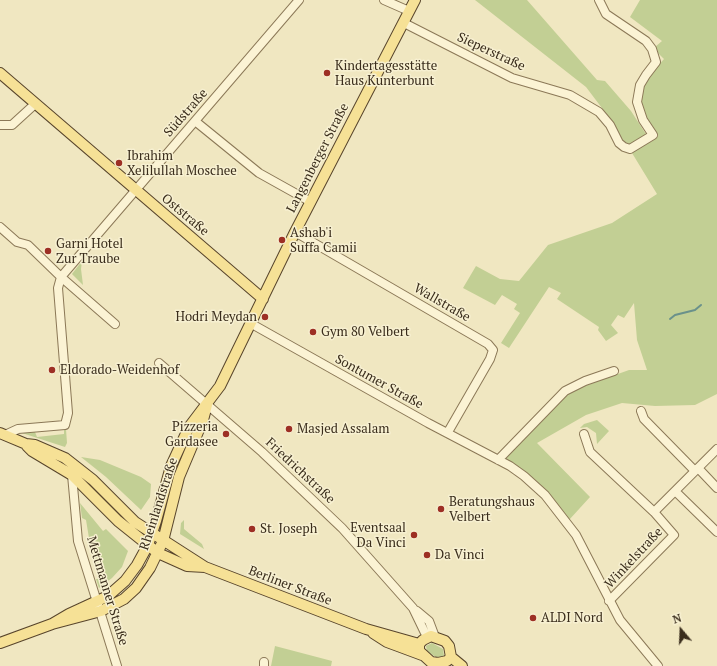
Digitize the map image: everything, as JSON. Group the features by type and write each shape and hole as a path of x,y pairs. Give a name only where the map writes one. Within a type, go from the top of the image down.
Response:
{"main road":[{"name":"Langenberger Straße","path":"203,409 220,386 295,232 415,0"},
{"name":"Oststraße","path":"0,74 263,298"},
{"name":"Rheinlandstraße","path":"99,607 108,596 125,581 137,565 148,545 171,466 189,427 203,409"},
{"name":"Rheinlandstraße","path":"0,642 52,624 69,614 124,599 136,588 146,575 163,541 179,477 203,420 203,409"},
{"path":"3,434 26,444"},
{"name":"Berliner Straße","path":"26,444 35,445 69,461 93,480 135,522 205,567 366,629 387,642 422,655"},
{"name":"Berliner Straße","path":"26,444 32,451 72,474 113,516 158,553 187,566 205,567"},
{"name":"Berliner Straße","path":"366,629 427,639"},
{"path":"446,662 452,652 447,643 427,639 418,651 431,662 446,662 462,666"}],"street":[{"name":"Südstraße","path":"61,277 299,0"},
{"path":"384,0 409,12"},
{"name":"Sieperstraße","path":"404,23 512,78 557,89 592,107 607,121 615,137 624,148 630,149 653,135 643,120 637,102 640,85 656,62 652,49 646,41 606,14 599,0"},
{"path":"0,125 12,124 35,104"},
{"path":"195,120 259,173 311,202"},
{"path":"0,227 17,242 28,245 61,277 115,324"},
{"name":"Wallstraße","path":"295,232 488,344 493,350 490,359 448,432"},
{"path":"3,434 18,429 65,424 68,413 58,283 61,277"},
{"name":"Sontumer Straße","path":"250,323 428,423 448,432 524,476 545,495 576,534 620,620 657,666"},
{"name":"Friedrichstraße","path":"160,363 203,409 300,487 344,530 413,608 429,622 427,639"},
{"path":"498,460 565,391 585,381 614,370"},
{"path":"641,411 644,419 717,488"},
{"name":"Winkelstraße","path":"584,434 590,452 654,512 674,535 610,601"},
{"name":"Winkelstraße","path":"654,512 717,449"},
{"name":"Mettmanner Straße","path":"72,474 78,541 117,666"},
{"path":"675,491 717,532"}],"green space":[{"path":"475,0 527,0 597,80 605,81 631,111 651,142 658,136 651,129 641,111 640,92 648,77 664,59 657,52 655,47 662,41 630,17 640,0 717,0 717,394 695,405 655,406 622,403 586,415 537,443 590,497 569,520 547,493 503,459 568,392 629,370 647,370 637,340 634,303 624,318 618,315 611,325 618,333 606,341 598,330 599,327 557,299 561,293 549,287 509,348 501,343 520,313 514,309 517,304 502,295 495,305 463,288 476,266 500,279 519,281 548,245 612,223 657,194 632,153 623,143 611,120 586,87"},
{"path":"82,261 81,269 83,285 72,274"},
{"path":"597,420 609,431 597,444 596,433 587,427 580,428 584,424"},
{"path":"64,429 66,429 67,443 65,447 22,433 35,432 37,437 64,434"},
{"path":"81,457 100,460 141,477 151,484 150,497 141,510 106,477"},
{"path":"80,503 103,531 106,529 128,551 122,567 112,578 99,588 96,579 100,579 91,550 86,520 82,518"},
{"path":"184,520 184,529 202,544 204,549 180,534 181,523"},
{"path":"432,643 443,649 444,656 437,658 427,651 426,646"},
{"path":"275,646 332,661 331,666 271,666"}],"waterway":[{"path":"670,319 675,315 695,310 701,305"}],"place":[{"name":"Kindertagesstätte Haus Kunterbunt","path":"327,73"},
{"name":"Ibrahim Xelilullah Moschee","path":"119,163"},
{"name":"Ashab'i Suffa Camii","path":"282,240"},
{"name":"Garni Hotel Zur Traube","path":"48,251"},
{"name":"Hodri Meydan","path":"265,317"},
{"name":"Gym 80 Velbert","path":"313,332"},
{"name":"Eldorado-Weidenhof","path":"52,370"},
{"name":"Masjed Assalam","path":"289,429"},
{"name":"Pizzeria Gardasee","path":"226,434"},
{"name":"Beratungshaus Velbert","path":"441,509"},
{"name":"St. Joseph","path":"252,529"},
{"name":"Eventsaal Da Vinci","path":"414,535"},
{"name":"Da Vinci","path":"427,555"},
{"name":"ALDI Nord","path":"533,618"}]}
